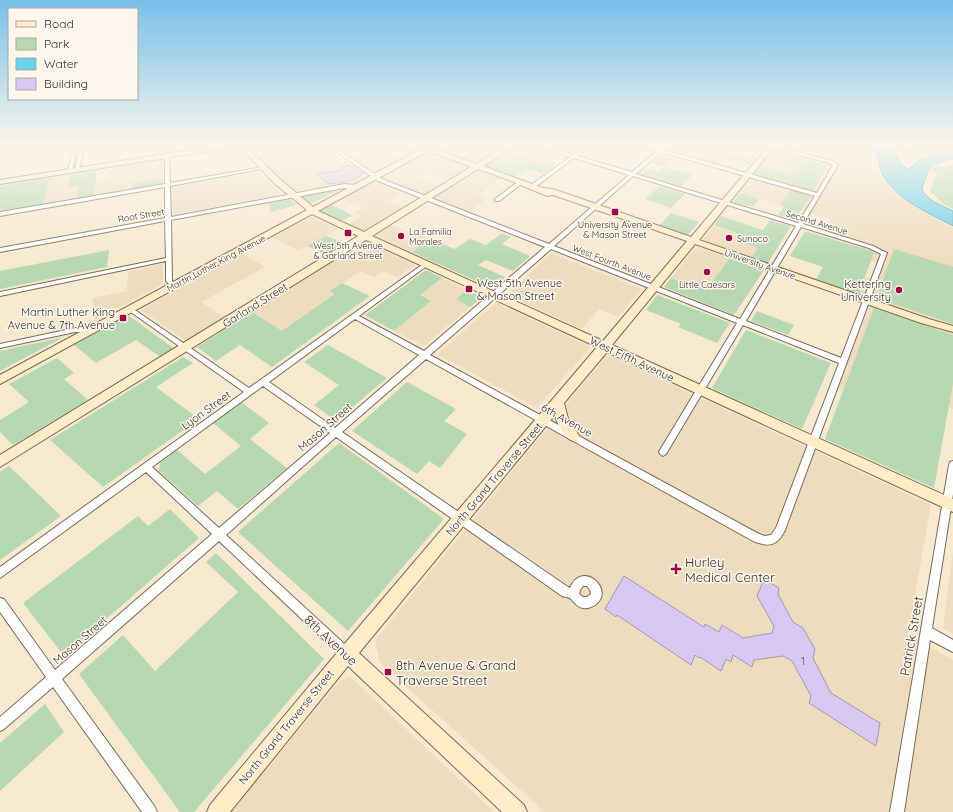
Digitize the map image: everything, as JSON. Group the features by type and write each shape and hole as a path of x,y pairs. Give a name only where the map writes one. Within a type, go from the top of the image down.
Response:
{"street":[{"path":"0,214 178,184"},
{"name":"West Fifth Avenue","path":"281,184 312,211 950,505"},
{"name":"Martin Luther King Avenue","path":"0,380 362,184"},
{"name":"West Fourth Avenue","path":"390,184 844,362"},
{"name":"Garland Street","path":"0,462 450,184"},
{"path":"497,200 518,184"},
{"name":"University Avenue","path":"527,184 588,207 595,208 693,241 953,332"},
{"name":"Mason Street","path":"0,725 622,184"},
{"name":"Second Avenue","path":"666,184 882,251 884,254 867,301"},
{"name":"North Grand Traverse Street","path":"217,812 346,654 740,184"},
{"path":"779,184 818,195"},
{"path":"662,452 801,226 825,184"},
{"path":"167,186 169,281 174,286"},
{"name":"Root Street","path":"0,250 346,186 356,187"},
{"path":"0,294 168,259"},
{"name":"Lyon Street","path":"0,573 426,264"},
{"path":"814,442 867,301"},
{"path":"130,310 250,392"},
{"name":"6th Avenue","path":"354,316 756,538 770,541 774,540 814,442"},
{"name":"University Avenue","path":"924,321 953,328"},
{"path":"0,346 75,330 81,330 86,333"},
{"path":"263,382 566,592 574,594"},
{"path":"558,402 562,420 574,437"},
{"name":"Patrick Street","path":"897,812 926,632 950,505 953,465"},
{"name":"8th Avenue","path":"146,468 517,812"},
{"path":"0,603 150,812"},
{"path":"926,632 953,646"}],"shaded area":[{"path":"48,184 69,184 68,187 79,185 77,198 43,204"},
{"path":"95,184 134,184 133,189 93,196"},
{"path":"190,184 271,184 282,194 173,215 172,187"},
{"path":"288,184 339,184 296,191"},
{"path":"371,184 379,184 401,193 388,201 403,207 365,231 349,224 361,216 355,213 364,208 343,199"},
{"path":"397,184 431,184 437,186 424,195"},
{"path":"457,184 494,184 477,195 487,199 468,212 433,198"},
{"path":"747,184 769,184 791,190 779,205 740,193"},
{"name":"Kettering University","path":"787,184 887,184 894,193 913,206 953,228 953,409 901,388 893,411 837,389 872,300 817,281 826,265 877,281 883,265 845,253 852,239 824,231 831,219 781,205 795,186"},
{"path":"311,217 338,229 299,251 273,238"},
{"path":"392,225 415,235 418,234 430,239 412,252 375,235"},
{"path":"714,225 744,235 739,242 758,248 752,257 702,240"},
{"path":"365,242 415,265 397,277 383,271 374,277 361,271 330,291 336,294 281,332 252,312"},
{"path":"696,247 730,258 706,290 671,278"},
{"path":"551,253 642,289 618,317 599,309 582,329 507,295"},
{"path":"242,254 265,267 201,302 224,317 186,341 141,310"},
{"path":"163,264 163,284 95,320 92,298 127,291 128,272"},
{"path":"442,278 467,290 456,299 470,307 424,346 394,331 431,301 420,295"},
{"path":"496,303 591,347 537,408 437,354"},
{"name":"Hurley Medical Center","path":"606,356 610,356 931,505 908,634 953,660 953,812 545,812 380,663 375,640"},
{"path":"953,552 953,634 943,628"},
{"path":"349,677 353,679 494,812 230,812 340,681"}],"green space":[{"path":"13,184 48,184 43,204 0,211 0,186"},
{"path":"69,184 95,184 93,196 77,198 79,186 68,187"},
{"path":"133,184 163,184 163,184 133,189"},
{"path":"787,184 817,184 813,191"},
{"path":"933,184 953,184 953,209 942,203 930,191"},
{"path":"660,186 685,194 671,208 645,199"},
{"path":"343,188 311,204 302,197 303,195"},
{"path":"791,190 811,196 794,220 778,215 784,207 779,205"},
{"path":"740,193 759,199 753,207 733,202"},
{"path":"290,199 296,205 271,212 268,204"},
{"path":"331,205 352,215 341,221 320,211"},
{"path":"671,213 699,222 688,235 659,226"},
{"path":"721,216 763,230 770,220 791,226 768,263 752,257 758,248 739,242 743,235 714,225"},
{"path":"805,231 874,252 859,294 816,279 823,267 790,256"},
{"path":"502,233 511,237 502,244 530,256 513,271 486,260 478,265 505,277 492,288 412,252 430,239 455,249 470,239 486,245"},
{"path":"326,236 345,243 326,255 307,246"},
{"path":"894,249 953,267 953,324 882,300 877,296"},
{"path":"109,250 107,267 0,289 0,271"},
{"path":"730,258 764,270 734,315 664,287 671,278 706,290"},
{"path":"426,270 442,278 420,295 431,301 394,331 365,315"},
{"path":"342,283 370,296 272,367 240,345 216,361 197,347 252,312 282,331 335,294 330,291"},
{"path":"467,290 482,297 470,307 456,299"},
{"path":"657,295 730,323 717,343 678,327 681,324 646,310"},
{"path":"874,308 953,335 953,383 934,488 825,439"},
{"path":"757,311 794,325 788,335 751,321"},
{"path":"128,315 176,350 162,358 136,340 96,363 74,345"},
{"path":"746,330 831,363 802,429 712,388"},
{"path":"64,337 0,371 0,351"},
{"path":"328,345 387,378 336,421 314,405 339,385 304,362"},
{"path":"183,357 193,363 156,387 199,419 103,487 50,440"},
{"path":"57,358 74,373 64,379 88,400 13,445 0,432 0,420 29,402 9,384"},
{"path":"407,382 456,409 444,421 467,434 440,468 429,461 417,474 352,431"},
{"path":"240,401 269,423 250,439 287,468 238,509 217,491 198,506 159,471 160,461 176,449 205,474 241,446 213,423"},
{"path":"339,443 444,519 348,631 238,532"},
{"path":"9,466 61,516 0,560 0,472"},
{"path":"170,509 199,538 64,656 23,603 138,516 148,526"},
{"path":"216,553 324,659 194,812 180,812 79,674 123,635 155,671 238,592 206,562"},
{"path":"45,704 64,732 0,791 0,743"}],"water":[{"path":"889,184 924,184 922,189 927,196 940,205 953,211 953,226 907,201"}],"building":[{"name":"Hurley Medical Center","path":"624,576 704,627 705,624 719,632 722,625 743,638 772,633 774,626 757,596 764,579 779,588 778,594 793,622 803,628 815,649 813,658 831,693 880,723 876,746 809,703 811,696 792,661 783,656 754,660 752,667 733,655 731,662 726,659 721,671 695,655 691,665 617,615 616,617 605,609"}],"place":[{"name":"University Avenue & Mason Street","path":"615,212"},
{"name":"West 5th Avenue & Garland Street","path":"348,233"},
{"name":"La Familia Morales","path":"401,236"},
{"name":"Sunoco","path":"729,238"},
{"name":"Little Caesars","path":"707,272"},
{"name":"West 5th Avenue & Mason Street","path":"469,289"},
{"name":"Kettering University","path":"899,290"},
{"name":"Martin Luther King Avenue & 7th Avenue","path":"123,318"},
{"name":"Hurley Medical Center","path":"676,569"},
{"name":"8th Avenue & Grand Traverse Street","path":"388,672"}]}
